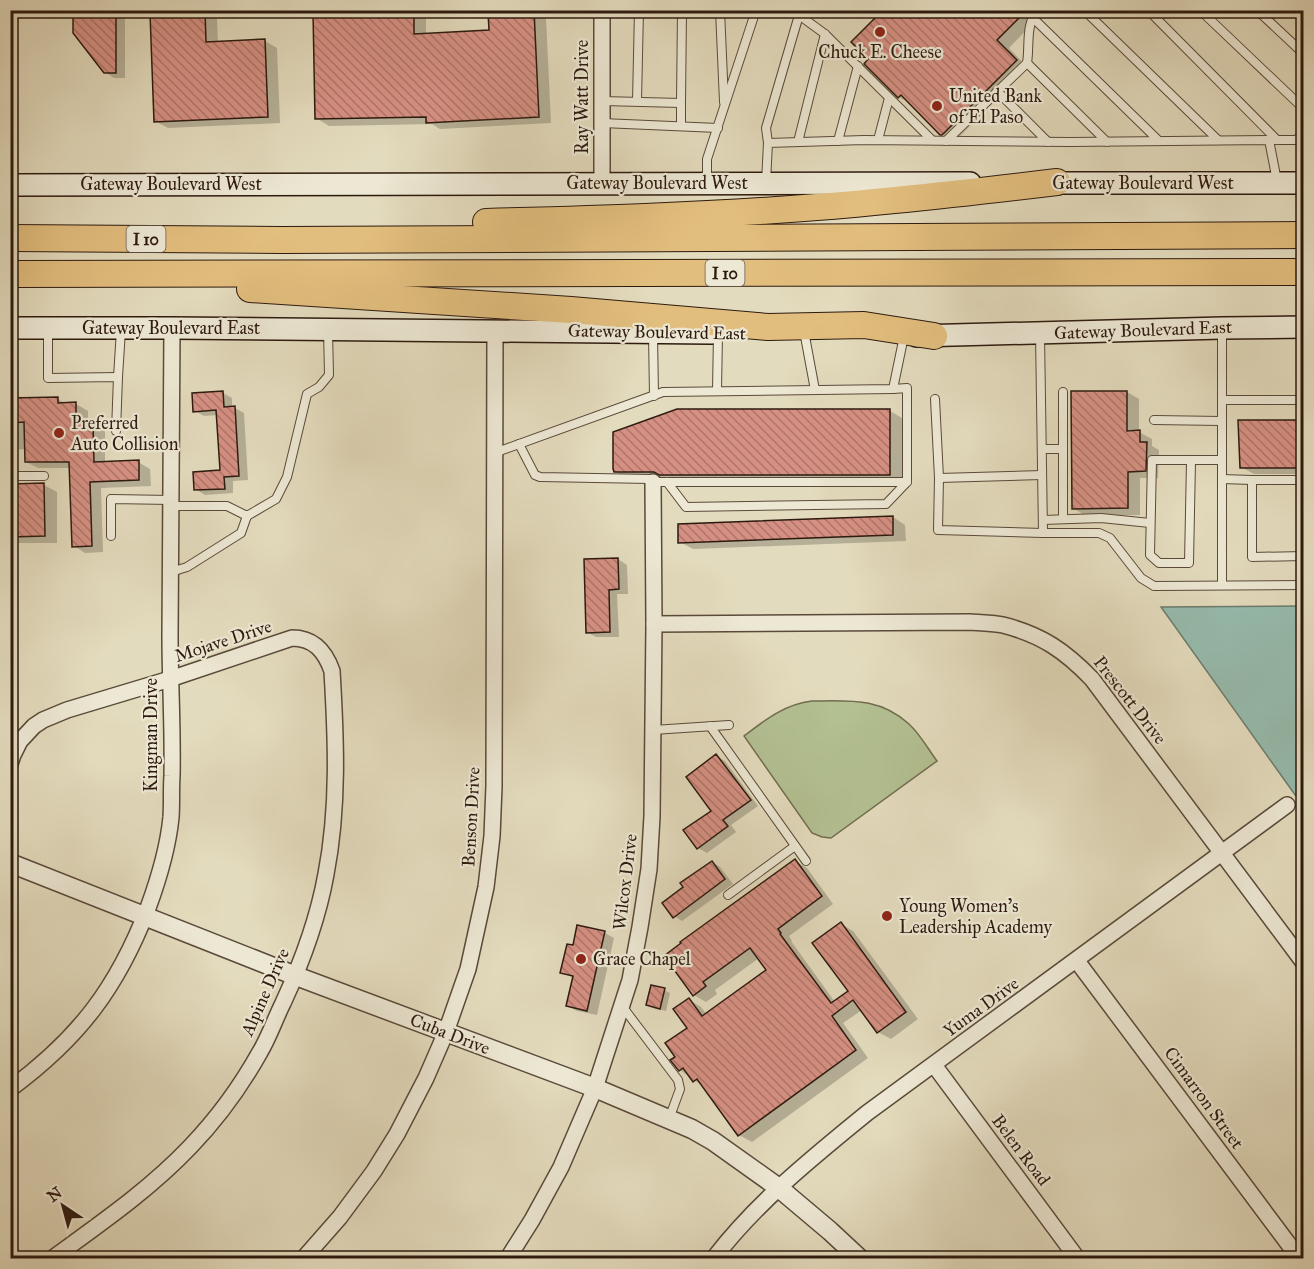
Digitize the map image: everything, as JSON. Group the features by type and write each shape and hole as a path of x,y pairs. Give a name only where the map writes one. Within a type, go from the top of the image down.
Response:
{"highway":[{"path":"282,240 386,223 487,222 801,209 920,199 1057,183"},
{"name":"I 10","path":"10,238 282,240 1304,235"},
{"name":"I 10","path":"10,274 1304,272"},
{"path":"146,273 254,289 571,310 804,330 864,325 905,334 934,336"}],"main road":[{"name":"Gateway Boulevard West","path":"10,185 602,182 1304,183"},
{"name":"Gateway Boulevard East","path":"934,336 1304,327"},
{"name":"Gateway Boulevard East","path":"10,328 718,333 804,330"}],"street":[{"name":"Ray Watt Drive","path":"602,10 602,182"},
{"name":"Kingman Drive","path":"10,1089 71,1038 95,1009 116,978 145,916 159,879 167,847 171,814 172,745 170,679 172,328"},
{"name":"Benson Drive","path":"304,1258 340,1217 374,1172 426,1078 446,1032 468,969 486,887 492,836 494,786 495,330"},
{"name":"Wilcox Drive","path":"508,1258 561,1167 595,1088 630,981 649,869 652,816 654,624 660,482"},
{"name":"Prescott Drive","path":"654,624 970,622 1002,625 1039,637 1060,649 1092,679 1304,963"},
{"name":"Mojave Drive","path":"10,764 20,741 34,726 67,710 170,679 292,638 310,641 327,657"},
{"name":"Alpine Drive","path":"53,1258 128,1204 191,1146 226,1103 261,1051 296,976 312,930 326,875 333,822 334,708 332,671 327,657"},
{"name":"Yuma Drive","path":"714,1258 741,1226 779,1188 867,1113 1287,805"},
{"name":"Cuba Drive","path":"10,863 296,976 595,1088 692,1129 713,1141 779,1188 859,1258"},
{"name":"Cimarron Street","path":"1077,961 1299,1258"},
{"name":"Belen Road","path":"934,1065 1077,1258"}],"lane":[{"path":"637,101 639,10"},
{"path":"681,126 682,10"},
{"path":"720,10 724,108"},
{"path":"707,183 707,159 756,10"},
{"path":"1084,10 1218,140"},
{"path":"1148,10 1273,140 1278,183"},
{"path":"1200,10 1304,110"},
{"path":"1257,10 1304,54"},
{"path":"766,183 768,143 766,128 800,13 825,34 932,141"},
{"path":"946,141 1027,63 1029,27 1035,14 1159,141"},
{"path":"798,142 825,34"},
{"path":"1027,63 1107,142"},
{"path":"838,141 858,66"},
{"path":"998,91 1048,142"},
{"path":"878,140 890,98"},
{"path":"602,101 681,103"},
{"path":"602,123 718,128"},
{"path":"768,143 878,140 1107,142 1296,140 1304,133"},
{"path":"48,328 48,378 118,377"},
{"path":"116,431 121,328"},
{"path":"1222,328 1222,585"},
{"path":"171,572 187,567 241,533 247,516 276,499 287,477 307,394 320,387 329,375 328,329"},
{"path":"804,330 815,390"},
{"path":"653,332 654,396"},
{"path":"717,392 718,333"},
{"path":"1040,333 1043,533"},
{"path":"893,389 905,334"},
{"path":"494,453 663,392 907,388 906,482 886,504 686,507 660,482"},
{"path":"1063,392 1063,519"},
{"path":"934,399 939,478 938,530 1099,533 1110,538 1141,578 1154,586 1304,585"},
{"path":"1222,400 1304,400"},
{"path":"1154,420 1221,421"},
{"path":"519,444 535,475 540,477 650,479 660,482 906,482"},
{"path":"1042,449 1063,449"},
{"path":"1191,461 1190,563 1159,563 1150,555 1152,460 1222,460"},
{"path":"939,478 1042,475"},
{"path":"10,476 44,476"},
{"path":"1222,479 1304,480"},
{"path":"1252,480 1252,557 1304,556"},
{"path":"111,536 111,500 227,506 247,516"},
{"path":"1043,520 1101,518 1150,524"},
{"path":"653,730 729,725"},
{"path":"710,726 806,861"},
{"path":"728,895 795,846"},
{"path":"622,1006 678,1080 680,1089 669,1119"}],"shaded area":[{"path":"1304,606 1303,806 1161,607"},
{"path":"812,701 863,702 886,709 898,715 913,728 937,761 831,838 812,833 744,736 784,709"}],"building":[{"path":"73,10 116,10 116,73 104,73 73,33"},
{"path":"205,10 206,42 265,39 268,117 154,122 150,13"},
{"path":"414,10 414,34 489,30 488,12 534,10 539,117 426,123 426,117 315,119 313,12"},
{"path":"883,10 1027,10 997,40 1017,60 940,135 901,95 898,98 864,64 868,59 851,42"},
{"path":"223,391 224,407 235,406 239,476 224,477 225,489 194,490 193,472 220,470 216,410 193,412 192,393"},
{"path":"1071,391 1127,391 1127,431 1140,430 1140,442 1147,442 1146,471 1128,472 1128,508 1072,509"},
{"path":"58,397 58,403 76,402 76,423 93,423 94,462 139,460 139,480 90,482 92,546 72,547 69,462 25,462 24,422 10,423 10,398"},
{"path":"677,409 890,409 890,475 659,475 654,472 614,472 613,432"},
{"path":"1238,420 1301,420 1302,468 1240,468"},
{"path":"44,483 45,536 10,537 10,484"},
{"path":"893,516 893,535 678,543 678,524"},
{"path":"618,558 619,589 609,590 610,632 586,633 584,559"},
{"path":"716,754 751,800 723,820 728,826 697,849 683,830 711,811 686,777"},
{"path":"795,859 822,896 778,929 780,934 831,1003 848,991 812,943 841,922 906,1012 877,1033 853,1000 832,1016 856,1050 738,1136 697,1079 693,1082 683,1068 679,1071 670,1060 675,1057 665,1043 687,1028 673,1009 689,998 702,1016 766,970 750,948 703,982 706,986 693,996 664,956"},
{"path":"712,861 725,879 673,918 662,903 683,887 680,883"},
{"name":"Grace Chapel","path":"577,925 605,931 587,1011 566,1006 573,976 560,973 567,944 573,945"},
{"path":"651,985 665,988 660,1009 646,1005"}],"place":[{"name":"Chuck E. Cheese","path":"880,32"},
{"name":"United Bank of El Paso","path":"937,106"},
{"name":"Preferred Auto Collision","path":"59,433"},
{"name":"Young Women's Leadership Academy","path":"887,916"},
{"name":"Grace Chapel","path":"581,959"}]}
